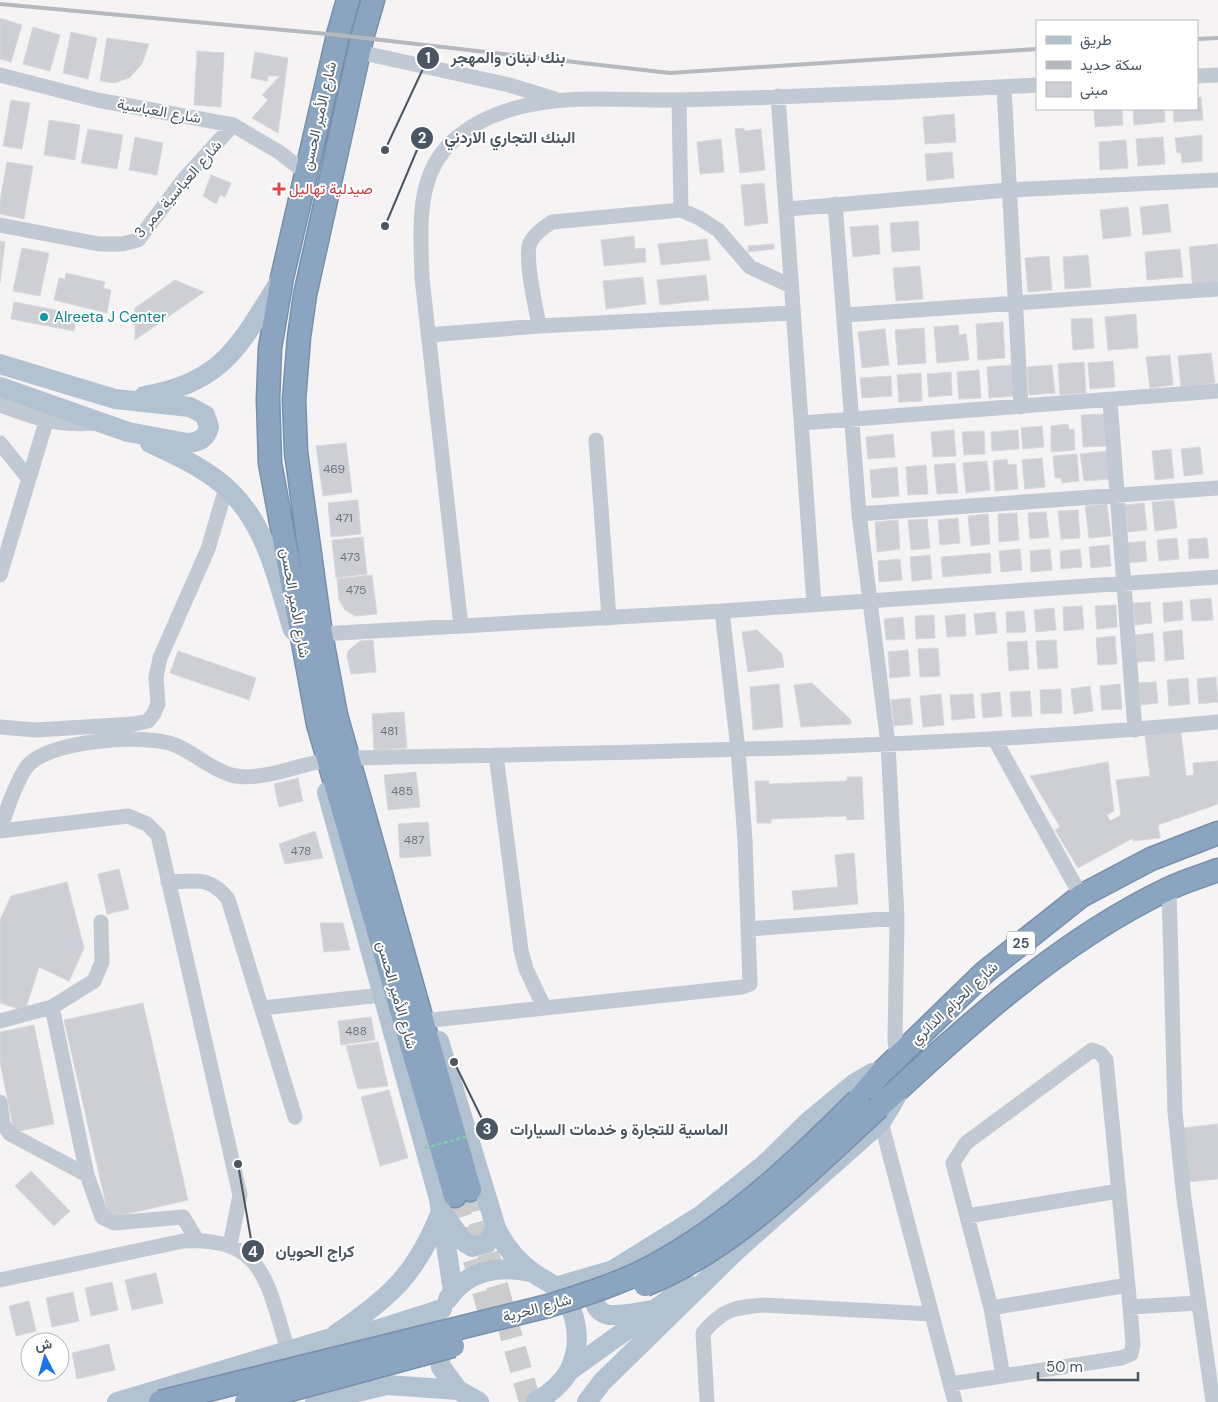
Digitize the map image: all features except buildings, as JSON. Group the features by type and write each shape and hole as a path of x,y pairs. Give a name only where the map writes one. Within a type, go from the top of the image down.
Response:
{"highway":[{"name":"شارع الأمير الحسن","path":"348,0 339,31 282,278 270,348 268,400 270,463 308,679 327,720 455,1199"},
{"name":"شارع الأمير الحسن","path":"327,720 321,634 296,452 294,400 298,338 305,295 361,44 373,0"},
{"path":"339,31 361,44"},
{"name":"شارع الحزام الدائري","path":"858,1100 880,1074 985,972 1081,896 1151,859 1218,834"},
{"name":"شارع الحزام الدائري","path":"880,1115 911,1078 1018,985 1077,941 1169,888 1218,870"},
{"name":"شارع الحرية","path":"160,1402 548,1306 585,1294 651,1267 736,1212 778,1178 858,1100"},
{"name":"شارع الحرية","path":"246,1402 546,1322 588,1309 652,1282 681,1268 741,1228 880,1115"}],"main road":[{"path":"115,399 168,392 199,381 219,367 241,342 282,278"},
{"path":"0,364 115,399 190,407 205,415 209,421 207,433 196,442 187,443 128,432"},
{"path":"0,387 128,432 190,462 226,488 248,512 260,532 308,679"},
{"path":"327,720 358,758 432,1020 496,1228 515,1258 533,1273"},
{"path":"327,720 318,762 425,1148 455,1199 463,1241 472,1247 487,1243 496,1228"},
{"name":"25","path":"555,1287 603,1274 626,1263 700,1216 765,1164 809,1121 855,1084 872,1073 880,1074"},
{"name":"25","path":"569,1371 738,1250 880,1115"},
{"path":"453,1291 455,1199"},
{"path":"331,1338 373,1309 393,1292 423,1252 455,1199"},
{"path":"587,1402 602,1382 738,1250"},
{"name":"25","path":"478,1402 458,1390 441,1366 435,1338 442,1309 453,1291 470,1278 490,1269 512,1268 533,1273 555,1287 569,1305 576,1327 576,1350 569,1371 555,1396 536,1402"},
{"path":"603,1274 593,1292 595,1302 601,1311 609,1314 654,1310"},
{"path":"117,1402 288,1350 331,1338 376,1330 442,1309"},
{"path":"315,1402 387,1385 410,1374 414,1368 415,1357 413,1349 398,1334 376,1330"},
{"path":"387,1385 425,1386 458,1390"}],"street":[{"path":"361,44 558,100"},
{"name":"شارع العباسية","path":"0,75 97,100 233,125 266,144 306,173"},
{"path":"1198,76 1218,75"},
{"path":"461,626 422,278 421,201 428,178 452,141 478,122 497,113 525,105 558,100 678,100 1036,85"},
{"path":"1004,87 1014,304 1021,407"},
{"path":"778,96 788,209 792,313 802,423 814,604"},
{"path":"678,100 681,210"},
{"name":"شارع العباسية ممر 3","path":"0,225 98,244 122,244 138,240 184,179 233,125"},
{"path":"788,209 1008,190 1218,180"},
{"path":"835,204 859,514 888,744 897,918 895,1040 897,1057"},
{"path":"538,326 528,255 530,243 543,227 552,222 681,210 699,218 718,230 741,258 755,270 791,286"},
{"path":"845,315 1218,289"},
{"path":"428,335 538,326 792,313"},
{"path":"802,423 1110,401 1218,391"},
{"path":"1110,401 1135,730"},
{"path":"0,405 46,422 74,425 101,423"},
{"path":"0,575 46,422"},
{"path":"596,440 609,618"},
{"path":"0,442 29,479"},
{"path":"0,727 36,730 134,724 148,721 158,704 156,677 160,658 208,549 226,488"},
{"path":"859,514 1218,488"},
{"path":"321,634 722,611 1218,577"},
{"path":"432,1020 748,986 752,977 738,749 722,611"},
{"path":"358,758 738,749 995,740 1218,722"},
{"path":"230,1245 240,1195 158,835 147,824 128,816 0,829 26,768 34,760 78,744 126,739 155,740 174,745 226,773 244,777 318,762"},
{"path":"995,740 1081,896"},
{"path":"496,755 521,950 526,969 544,1007"},
{"path":"168,882 200,881 218,887 228,899 295,1117"},
{"path":"1169,888 1175,1112 1213,1402"},
{"path":"749,929 897,918"},
{"path":"0,1021 52,1008 94,981 102,962 101,922"},
{"path":"262,1008 382,995"},
{"path":"52,1008 87,1175 102,1217 114,1223 183,1217 197,1240"},
{"path":"950,1384 1003,1376 1121,1358 1131,1354 1133,1344 1130,1307 1106,1060 1100,1053 1092,1050 966,1144 953,1163 991,1308 1003,1376"},
{"path":"0,1102 3,1124 10,1134 87,1175"},
{"path":"880,1115 955,1402"},
{"path":"967,1216 1119,1191"},
{"path":"0,1280 182,1241 197,1240 230,1245 249,1256 264,1275 288,1350"},
{"path":"991,1308 1128,1285"},
{"path":"1130,1307 1199,1303"},
{"path":"707,1402 703,1334 716,1318 736,1307 763,1305 932,1314"}],"path":[{"path":"425,1148 469,1136"}],"tunnel":[{"path":"470,1190 530,1402"},
{"path":"455,1196 492,1322"}],"railway":[{"path":"0,4 338,35 670,73 1036,49"},
{"path":"1198,39 1218,38"}],"place":[{"name":"بنك لبنان والمهجر","path":"385,150"},
{"name":"صيدلية تهاليل","path":"279,189"},
{"name":"البنك التجاري الاردني","path":"385,226"},
{"name":"Alreeta J Center","path":"44,317"},
{"name":"الماسية للتجارة و خدمات السيارات","path":"454,1062"},
{"name":"كراج الحويان","path":"238,1164"}]}
